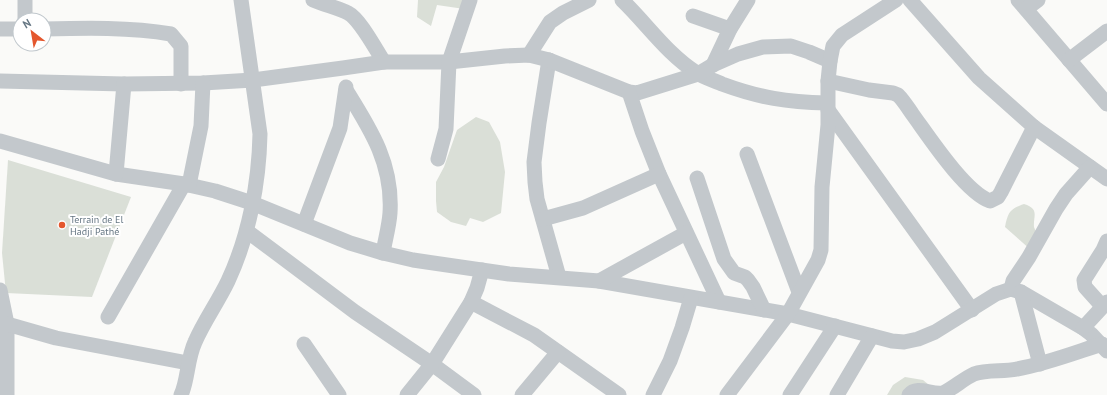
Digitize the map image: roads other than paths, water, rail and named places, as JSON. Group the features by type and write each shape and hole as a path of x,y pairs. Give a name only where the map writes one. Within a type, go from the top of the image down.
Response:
{"street":[{"path":"25,0 25,12"},
{"path":"181,395 191,350 199,331 232,273 246,231 259,162 260,134 240,0"},
{"path":"313,0 350,6 384,62"},
{"path":"438,159 446,129 449,62 470,0"},
{"path":"529,55 550,22 563,13 589,0"},
{"path":"713,65 730,29 748,0"},
{"path":"727,395 788,314 799,292 812,272 821,250 822,186 828,125 828,81 833,46 842,35 896,0"},
{"path":"1038,0 1022,5 1107,104"},
{"path":"917,2 979,78 1034,127 1107,179"},
{"path":"629,3 660,42 698,74 744,92 769,99 827,107 972,310"},
{"path":"694,16 730,29"},
{"path":"52,29 85,28 171,34 181,46 181,84"},
{"path":"0,29 12,29"},
{"path":"1069,60 1107,31"},
{"path":"0,81 124,84 203,83 253,80 384,62 449,62 529,55 549,60 629,92 637,93 698,74 713,65 752,49 775,45 791,46 830,61"},
{"path":"549,60 534,162 537,199 559,277"},
{"path":"304,224 340,128 346,90 343,68"},
{"path":"828,81 870,90 894,92 898,95 955,170 970,186 985,199 990,201 998,197 1001,192 1034,127"},
{"path":"108,317 187,185 201,126 203,83"},
{"path":"116,174 124,84"},
{"path":"346,90 377,143 388,175 390,213 383,253"},
{"path":"629,92 659,174 719,302"},
{"path":"0,140 116,174 215,190 252,203 350,243 413,260 509,274 559,277 599,282 719,302 788,314 892,341 904,342 918,339 935,332 996,294 1016,290 1082,328 1104,347"},
{"path":"747,154 799,292"},
{"path":"1040,364 1013,281 1066,194 1090,167"},
{"path":"543,219 583,208 659,174"},
{"path":"697,178 724,259 734,273 745,277 748,280 764,310"},
{"path":"246,231 355,312 432,364 474,395"},
{"path":"599,282 686,233"},
{"path":"1082,328 1104,304 1085,287 1084,280 1107,242"},
{"path":"407,395 432,364 472,302 482,270"},
{"path":"0,290 7,395"},
{"path":"652,395 670,361 691,298"},
{"path":"472,302 534,335 619,395"},
{"path":"3,324 56,338 188,363"},
{"path":"790,395 835,326"},
{"path":"837,395 872,336"},
{"path":"304,344 339,395"},
{"path":"909,395 911,392 918,391 937,395 975,374 1007,369 1015,370 1104,347"},
{"path":"522,395 558,352"}],"place":[{"name":"Terrain de El Hadji Pathé","path":"62,225"}]}
